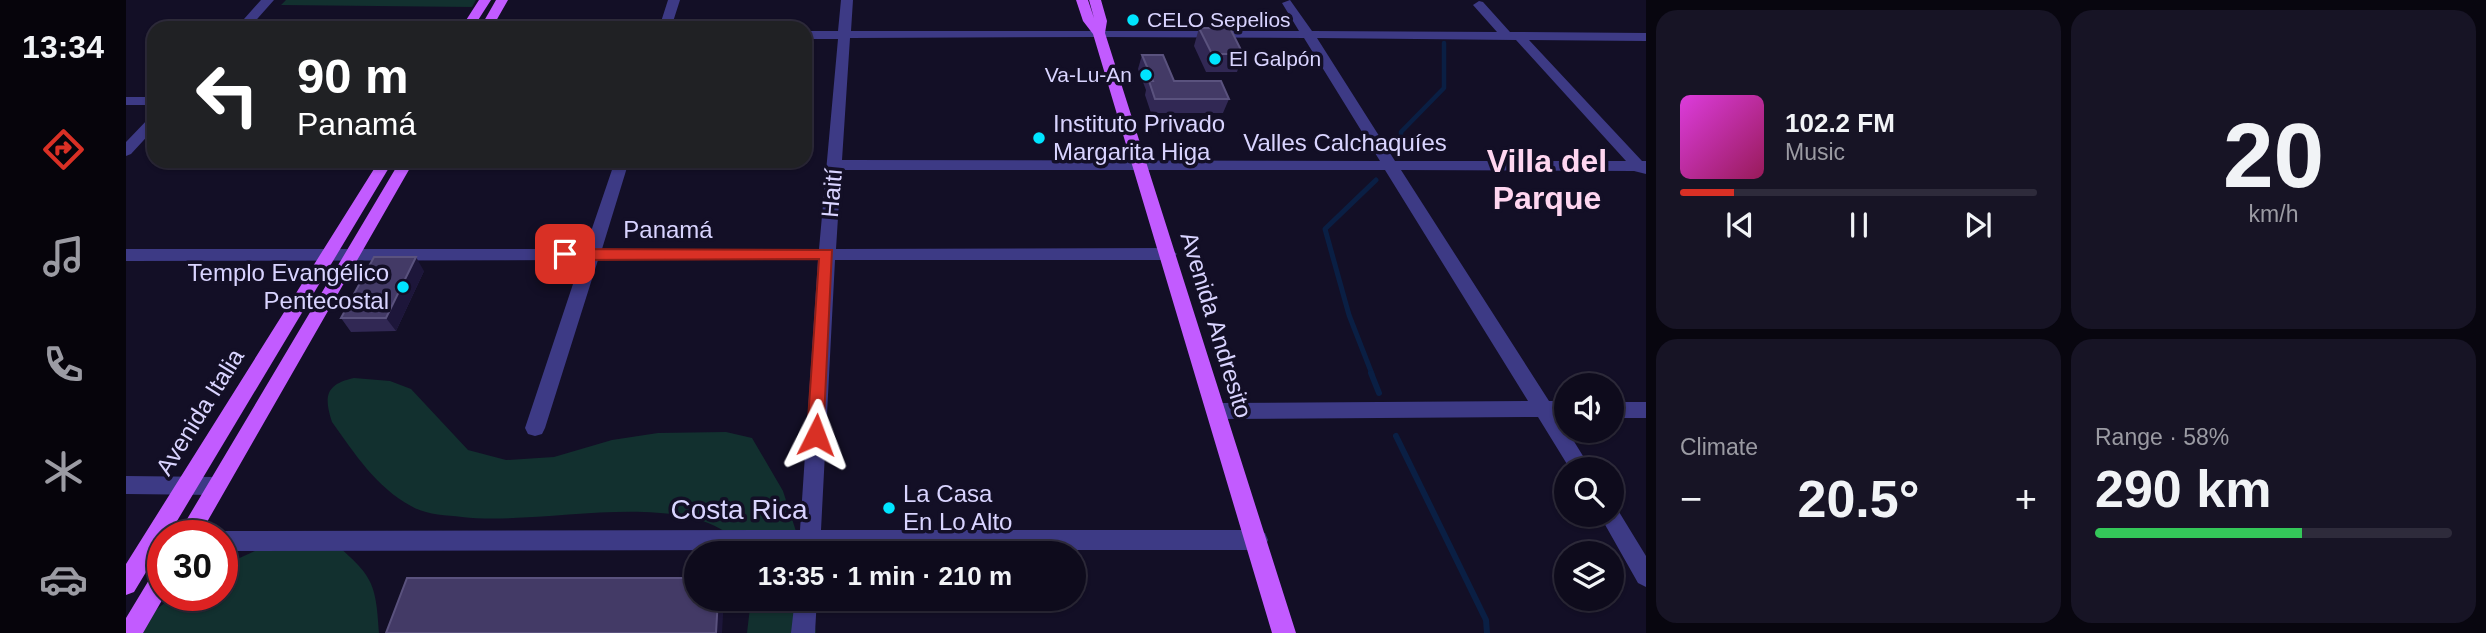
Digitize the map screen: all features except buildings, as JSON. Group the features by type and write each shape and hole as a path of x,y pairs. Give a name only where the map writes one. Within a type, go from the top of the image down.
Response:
{"main road":[{"path":"472,21 485,0"},
{"path":"490,21 502,0"},
{"name":"Avenida Andresito","path":"1082,0 1089,21 1099,33 1284,633"},
{"name":"Avenida Andresito","path":"1095,0 1101,21 1099,33"},
{"name":"Avenida Italia","path":"168,520 186,485 382,168"},
{"name":"Avenida Italia","path":"196,520 403,168"},
{"name":"Avenida Italia","path":"126,583 147,555"},
{"path":"130,633 147,604"}],"street":[{"path":"248,21 268,0"},
{"path":"667,21 674,0"},
{"name":"Haití","path":"810,541 827,254 847,0"},
{"path":"1288,3 1574,457"},
{"path":"1479,5 1643,168"},
{"path":"812,35 1099,33 1646,37"},
{"path":"126,101 147,101"},
{"path":"126,151 147,128"},
{"name":"Valles Calchaquíes","path":"834,166 1643,168"},
{"path":"535,428 620,168"},
{"name":"Panamá","path":"126,255 1169,254"},
{"path":"1217,411 1554,409"},
{"path":"1624,410 1646,410"},
{"path":"126,485 216,486"},
{"path":"1617,527 1646,576"},
{"name":"Costa Rica","path":"1086,542 1257,540"},
{"name":"Costa Rica","path":"238,541 684,545"},
{"path":"803,633 805,611"}],"green space":[{"path":"286,0 476,0 472,7 281,5"},
{"path":"354,378 390,381 411,389 468,450 506,460 554,457 612,440 658,433 726,432 752,438 783,491 799,541 736,541 724,531 698,520 667,514 598,513 492,519 442,515 417,509 398,498 377,480 332,422 328,398 333,387"},
{"path":"331,540 369,579 376,601 379,633 126,633 154,611 238,611 238,559 275,542"},
{"path":"750,611 813,611 816,633 747,633"}],"waterway":[{"path":"1401,153 1401,132 1444,88 1444,43"},
{"path":"1372,374 1349,315 1325,229 1376,180"},
{"path":"1371,373 1379,393"},
{"path":"1396,436 1486,620 1487,633"}],"place":[{"name":"CELO Sepelios","path":"1133,20"},
{"name":"El Galpón","path":"1215,59"},
{"name":"Va-Lu-An","path":"1146,75"},
{"name":"Instituto Privado Margarita Higa","path":"1039,138"},
{"name":"Templo Evangélico Pentecostal","path":"403,287"},
{"name":"La Casa En Lo Alto","path":"889,508"}],"district":[{"name":"Villa del Parque","path":"1547,180"}],"route":[{"path":"565,254 827,254 816,435"}]}
